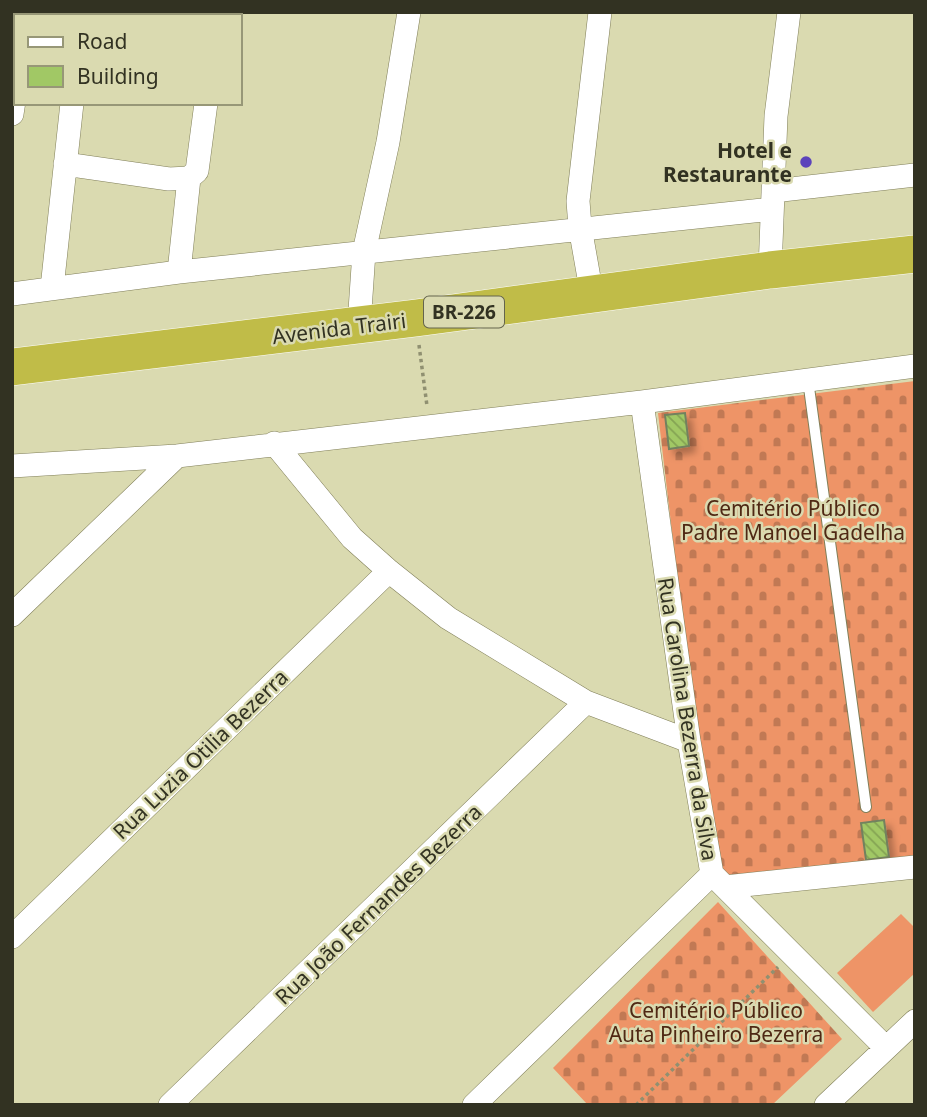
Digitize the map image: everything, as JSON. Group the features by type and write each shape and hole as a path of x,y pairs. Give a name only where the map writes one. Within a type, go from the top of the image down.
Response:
{"highway":[{"name":"Avenida Trairi","path":"12,368 416,318 770,270 915,254"}],"street":[{"path":"359,325 364,252 388,142 409,12"},
{"path":"592,295 578,201 600,12"},
{"path":"770,270 776,116 789,12"},
{"path":"52,288 72,105"},
{"path":"65,164 169,179 189,177 197,171 206,105"},
{"path":"12,294 179,272 580,228 772,200 915,175"},
{"path":"179,272 189,177"},
{"path":"12,466 177,456 642,402 915,366"},
{"name":"Rua Carolina Bezerra da Silva","path":"474,1105 719,881 689,741 642,402"},
{"path":"274,443 352,538 448,618 586,702 689,741"},
{"path":"12,615 177,456"},
{"name":"Rua Luzia Otilia Bezerra","path":"12,937 389,571"},
{"name":"Rua João Fernandes Bezerra","path":"170,1105 586,702"},
{"path":"719,881 915,867"},
{"path":"719,881 886,1048"},
{"path":"826,1105 915,1021"}],"lane":[{"path":"807,380 866,807"}],"path":[{"path":"416,318 430,427"},
{"path":"636,1105 792,953"}],"green space":[{"name":"Cemitério Público Padre Manoel Gadelha","path":"915,381 915,858 713,880 658,413"},
{"name":"Cemitério Público Auta Pinheiro Bezerra","path":"718,902 842,1039 772,1105 588,1105 553,1068"},
{"path":"901,914 915,928 915,973 873,1012 837,973"}],"building":[{"path":"685,413 689,446 669,449 665,415"},
{"path":"884,820 889,857 866,860 861,823"}],"place":[{"name":"Hotel e Restaurante","path":"806,162"}]}
